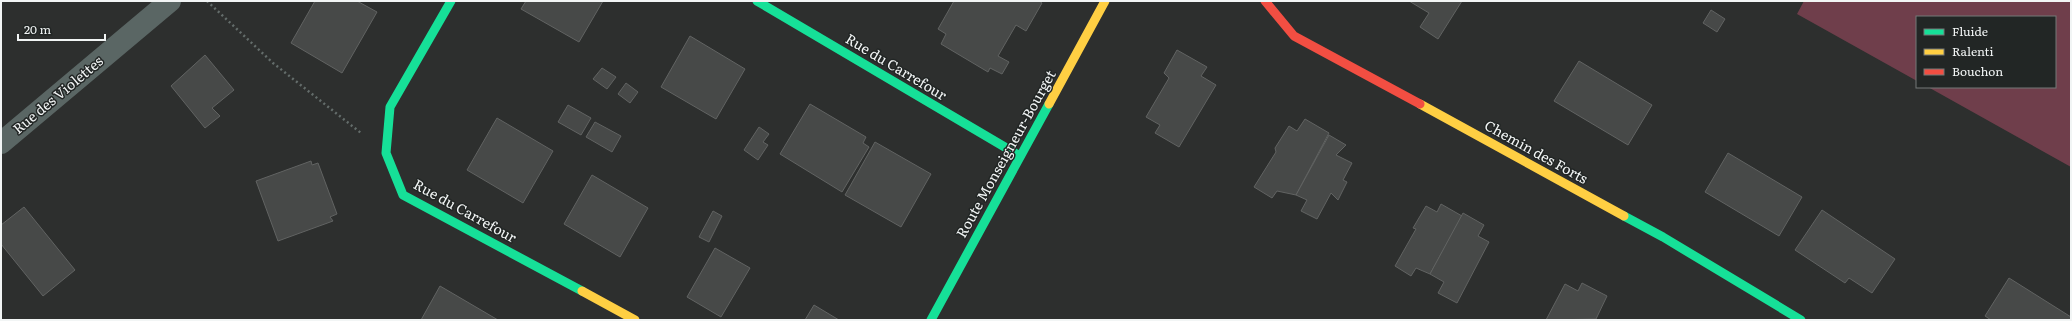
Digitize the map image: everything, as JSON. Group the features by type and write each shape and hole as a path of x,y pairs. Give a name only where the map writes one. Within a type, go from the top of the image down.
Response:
{"street":[{"name":"Rue des Violettes","path":"1,143 170,1"},
{"name":"Rue du Carrefour","path":"450,1 390,107 386,153 403,195 635,320"},
{"name":"Rue du Carrefour","path":"757,1 1020,156"},
{"name":"Route Monseigneur-Bourget","path":"931,320 1105,1"},
{"name":"Chemin des Forts","path":"1265,1 1294,36 1663,237 1801,320"}],"path":[{"path":"207,1 273,63 386,153"}],"shaded area":[{"path":"1804,1 2071,1 2071,167 1930,88 2056,88 2056,16 1916,16 1916,80 1797,14"}],"building":[{"path":"315,1 357,1 377,12 342,73 291,43"},
{"path":"526,1 603,1 579,42 521,9"},
{"path":"954,1 1039,1 1042,3 1026,31 1016,25 998,56 1009,62 1002,74 990,68 988,72 941,44 946,34 938,29"},
{"path":"1409,1 1462,1 1438,39 1420,27 1429,13"},
{"path":"1711,10 1725,19 1717,32 1703,23"},
{"path":"690,36 745,69 716,119 661,87"},
{"path":"1177,50 1207,67 1201,76 1216,85 1179,147 1155,133 1160,125 1146,117 1169,78 1164,73"},
{"path":"205,55 234,90 212,108 220,116 205,128 171,86"},
{"path":"1579,61 1652,105 1628,145 1554,101"},
{"path":"602,68 616,77 607,89 593,79"},
{"path":"626,83 638,92 630,103 618,94"},
{"path":"810,104 866,137 863,143 869,147 842,192 780,154"},
{"path":"568,105 591,118 581,135 558,122"},
{"path":"497,118 553,151 523,203 467,170"},
{"path":"1305,119 1329,133 1296,195 1277,191 1272,198 1254,187 1276,152 1275,148 1289,126 1297,131"},
{"path":"595,122 621,136 612,152 586,137"},
{"path":"759,127 769,134 763,142 768,145 758,160 744,150"},
{"path":"1329,135 1346,145 1336,155 1352,163 1343,180 1347,182 1338,200 1331,193 1317,219 1301,211 1307,200 1296,195"},
{"path":"875,142 931,174 901,227 845,195"},
{"path":"1728,153 1802,197 1779,236 1705,192"},
{"path":"311,161 312,165 318,163 337,214 330,217 333,221 278,241 256,181"},
{"path":"592,175 648,208 620,257 564,224"},
{"path":"1441,204 1462,216 1430,274 1416,268 1411,276 1395,266 1416,229 1413,228 1426,206 1437,212"},
{"path":"24,207 75,270 43,296 1,244 1,225"},
{"path":"1822,210 1895,259 1872,293 1849,278 1845,283 1795,250"},
{"path":"713,211 722,216 709,242 699,237"},
{"path":"1463,213 1484,225 1478,236 1489,242 1457,303 1438,293 1444,282 1430,274"},
{"path":"715,248 750,268 721,317 687,297"},
{"path":"2009,278 2071,317 2071,320 1991,320 1985,316"},
{"path":"1582,283 1607,296 1596,319 1546,320 1565,284 1578,291"},
{"path":"440,286 498,320 421,320"},
{"path":"814,305 839,320 805,320"}],"traffic: fast":[{"path":"451,1 390,107 386,153 403,195 582,291"},
{"path":"757,1 1020,156"},
{"path":"931,320 1049,104"},
{"path":"1624,216 1663,237 1801,320"}],"traffic: slow":[{"path":"1049,104 1105,1"},
{"path":"1420,104 1624,216"},
{"path":"582,291 635,320"}],"traffic: jam":[{"path":"1265,1 1294,36 1420,104"}]}
